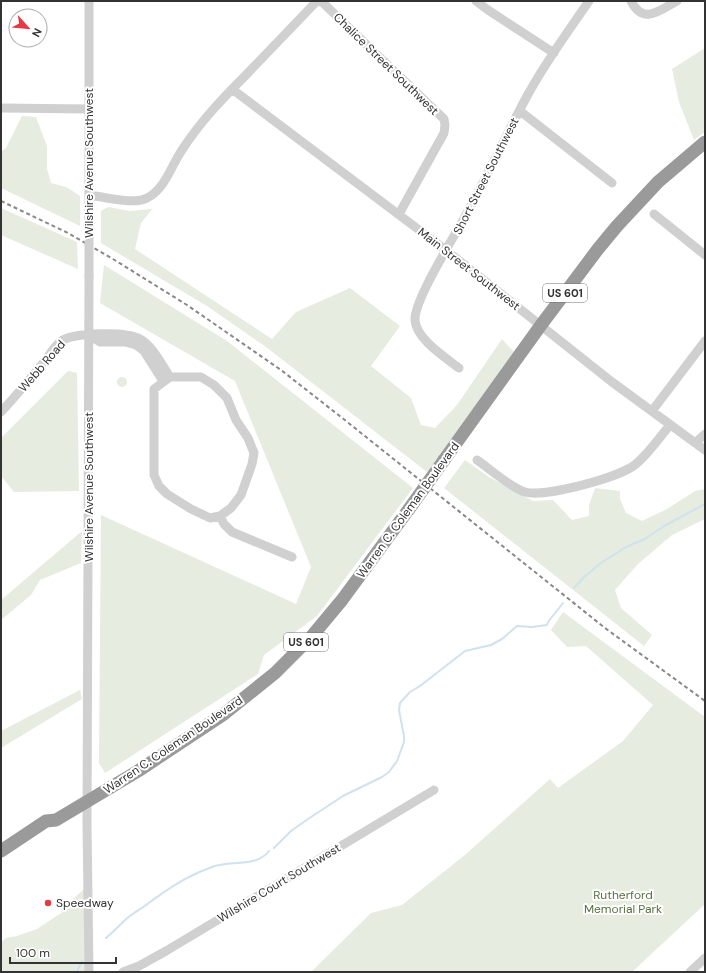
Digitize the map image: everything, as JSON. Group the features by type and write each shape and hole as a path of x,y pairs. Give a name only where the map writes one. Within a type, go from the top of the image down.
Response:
{"highway":[{"name":"Warren C. Coleman Boulevard","path":"1,850 46,821 56,820 138,771 224,714 275,673 312,636 342,600 598,249 622,220 658,182 705,142"},
{"name":"Warren C. Coleman Boulevard","path":"1,859 52,828 56,820"}],"street":[{"name":"Wilshire Avenue Southwest","path":"89,1 90,195 87,802 89,972"},
{"path":"90,195 135,201 146,199 155,192 162,185 190,137 212,109 317,1"},
{"name":"Chalice Street Southwest","path":"321,1 444,119 446,125 444,132 399,214"},
{"path":"476,1 554,53"},
{"name":"Short Street Southwest","path":"459,368 431,346 420,334 415,322 415,313 419,302 475,199 526,97 589,1"},
{"path":"631,1 634,8 645,15 652,14 677,1"},
{"name":"Main Street Southwest","path":"232,88 399,214 541,326 705,450"},
{"path":"1,108 89,109"},
{"path":"520,111 612,183"},
{"path":"654,214 705,255"},
{"name":"Webb Road","path":"1,412 60,342 65,338 72,336 100,333 129,335 139,338 148,344 166,379"},
{"path":"652,411 705,342"},
{"path":"201,377 214,385 227,398 236,420 248,438 254,452 252,464 241,495 231,508 220,516 210,518 191,509 167,494 158,486 154,475 154,389 166,379 201,377"},
{"path":"477,460 507,482 524,492 536,494 552,492 580,486 609,477 636,465 670,424"},
{"path":"695,443 705,434"},
{"path":"220,516 224,524 232,532 292,557"},
{"name":"Wilshire Court Southwest","path":"123,972 140,966 166,951 434,790"},
{"path":"690,972 705,958"}],"green space":[{"path":"705,48 705,132 694,140 679,102 672,69"},
{"path":"22,116 36,117 47,146 47,169 51,183 66,187 80,196 80,226 1,188 1,152 6,148"},
{"path":"108,207 130,211 152,209 141,223 135,249 272,339 296,312 350,288 400,326 371,366 411,398 421,425 435,428 457,405 502,339 514,352 427,472 266,347 207,306 101,243 101,211"},
{"path":"1,208 77,242 78,269 1,235"},
{"path":"104,265 227,341 413,488 317,616 264,655 258,674 105,773 99,763 101,515 296,604 311,567 235,381 100,303"},
{"path":"68,371 77,373 79,491 14,492 1,476 1,438"},
{"path":"120,377 124,377 126,378 126,386 120,387 117,384 117,380"},
{"path":"465,460 489,477 533,501 553,500 572,520 589,516 589,505 595,488 620,491 620,499 626,513 642,521 667,509 695,491 705,489 705,519 672,535 638,564 615,590 621,608 652,635 644,646 444,488"},
{"path":"82,531 81,563 40,580 31,595 1,620 1,600"},
{"name":"Rutherford Memorial Park","path":"563,612 705,717 705,904 632,972 311,972 371,913 402,905 465,855 550,779 558,788 623,741 653,705 586,646 567,647 551,630"},
{"path":"80,690 82,699 1,748 1,731"},
{"path":"84,889 85,972 1,972 1,942 6,938 37,929 67,909 73,899"}],"waterway":[{"path":"574,588 584,577 601,563 626,547 645,539 664,526 705,504"},
{"path":"274,848 291,831 308,819 343,796 389,772 397,761 404,742 399,710 400,703 410,692 465,651 491,645 502,639 517,626 532,627 547,625 563,603"},
{"path":"106,938 129,917 185,879 219,865 257,860 269,851"},
{"path":"77,972 82,961"}],"railway":[{"path":"1,201 66,232 113,259 187,305 281,370 605,628 705,701"}],"place":[{"name":"Speedway","path":"48,903"}]}
